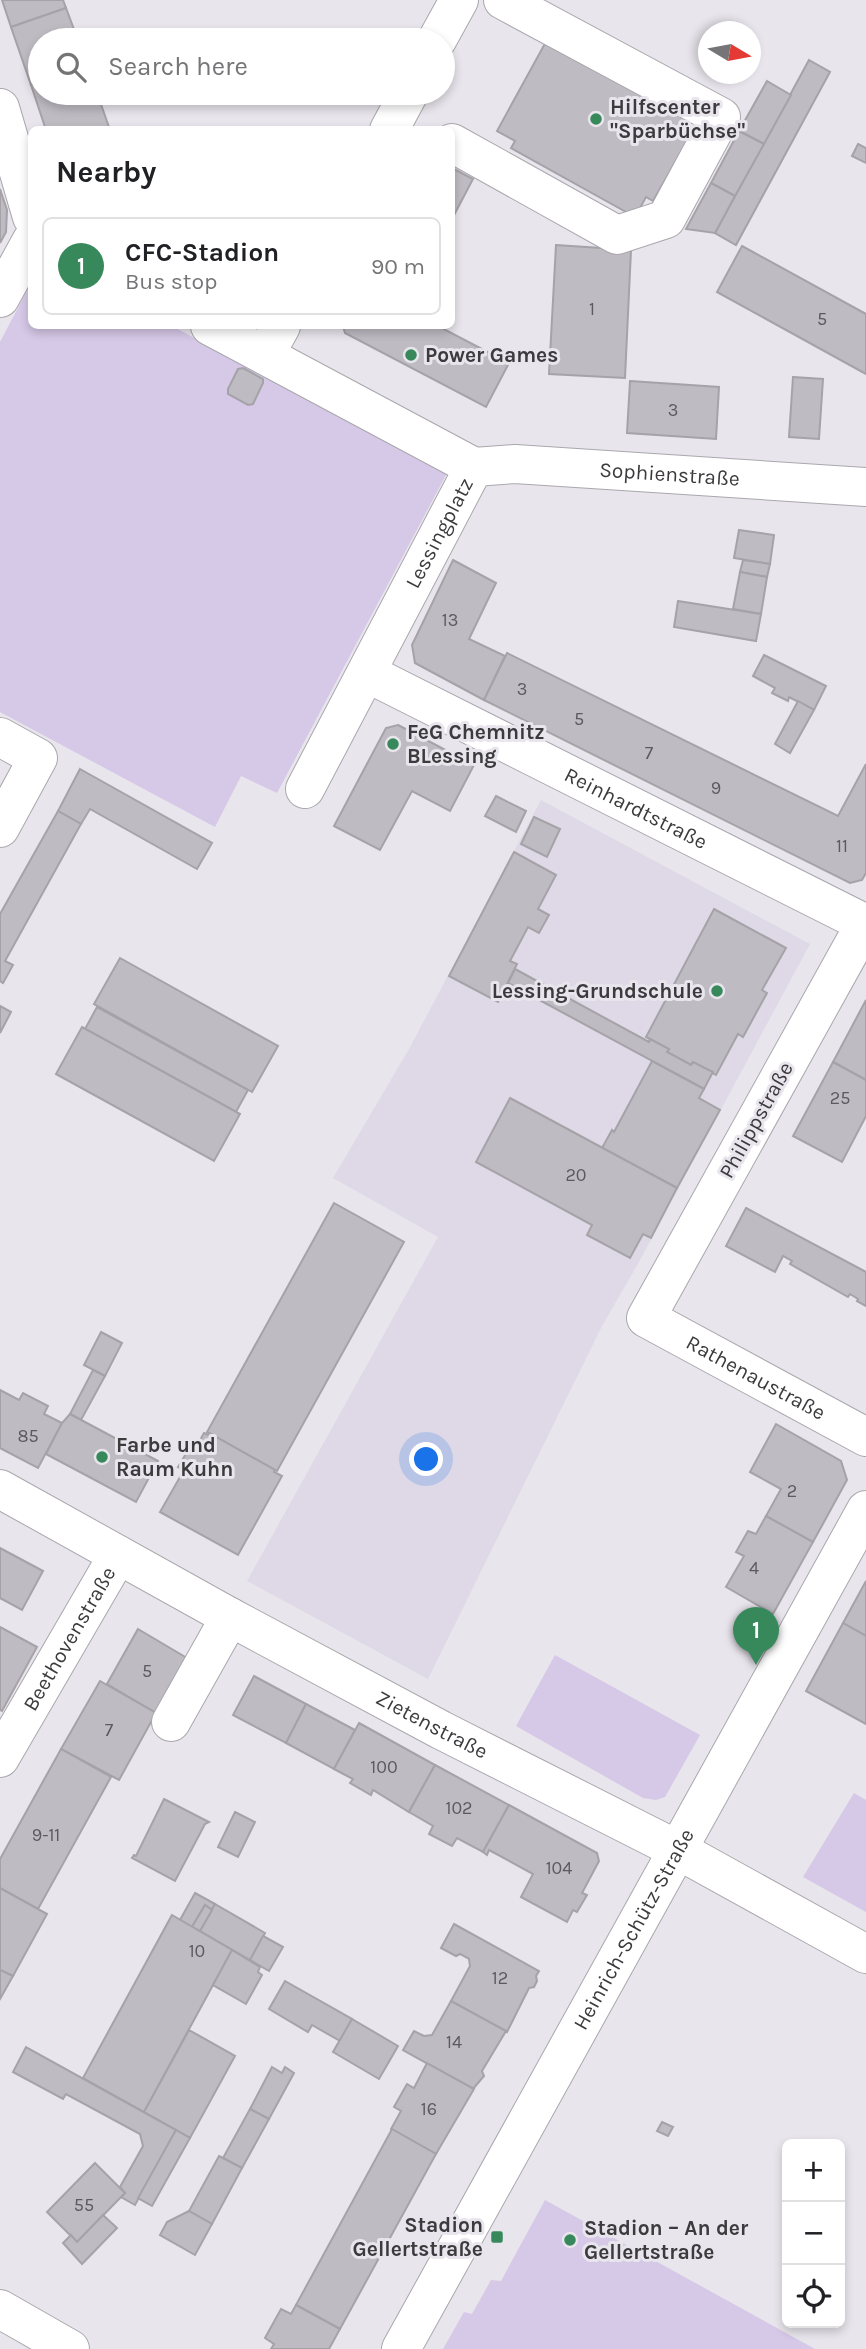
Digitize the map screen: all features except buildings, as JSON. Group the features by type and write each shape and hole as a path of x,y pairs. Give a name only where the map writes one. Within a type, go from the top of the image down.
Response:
{"street":[{"path":"444,28 459,0"},
{"path":"455,145 617,235 666,219 721,117 503,0"},
{"path":"0,108 28,203"},
{"path":"0,298 28,247"},
{"name":"Lessingplatz","path":"224,329 273,340 474,467 305,789"},
{"name":"Sophienstraße","path":"474,467 515,464 866,486"},
{"name":"Reinhardtstraße","path":"367,673 866,923"},
{"path":"0,737 38,758 0,828"},
{"name":"Philippstraße","path":"646,1318 866,923"},
{"name":"Rathenaustraße","path":"646,1318 866,1437"},
{"name":"Zietenstraße","path":"0,1489 230,1617 441,1730 678,1850 866,1954"},
{"name":"Heinrich-Schütz-Straße","path":"401,2349 866,1510"},
{"name":"Beethovenstraße","path":"0,1758 118,1555"},
{"path":"171,1722 230,1617"},
{"path":"0,2309 70,2349"}],"shaded area":[{"path":"28,289 28,329 178,329 447,473 277,793 241,776 215,827 0,712 0,342"},
{"path":"541,800 810,944 602,1326 428,1679 247,1581 438,1237 333,1178 409,1049"},
{"path":"555,1655 700,1735 665,1797 656,1800 643,1798 516,1726"},
{"path":"854,1793 866,1800 866,1912 803,1877"},
{"name":"Stadion – An der Gellertstraße","path":"545,2200 815,2349 443,2349 464,2312 472,2314 491,2280 501,2281"}],"place":[{"name":"Hilfscenter \"Sparbüchse\"","path":"596,119"},
{"name":"Power Games","path":"411,355"},
{"name":"FeG Chemnitz BLessing","path":"393,744"},
{"name":"Lessing-Grundschule","path":"717,991"},
{"name":"Farbe und Raum Kuhn","path":"102,1457"},
{"name":"CFC-Stadion","path":"756,1665"},
{"name":"Stadion Gellertstraße","path":"497,2237"},
{"name":"Stadion – An der Gellertstraße","path":"570,2240"}]}
